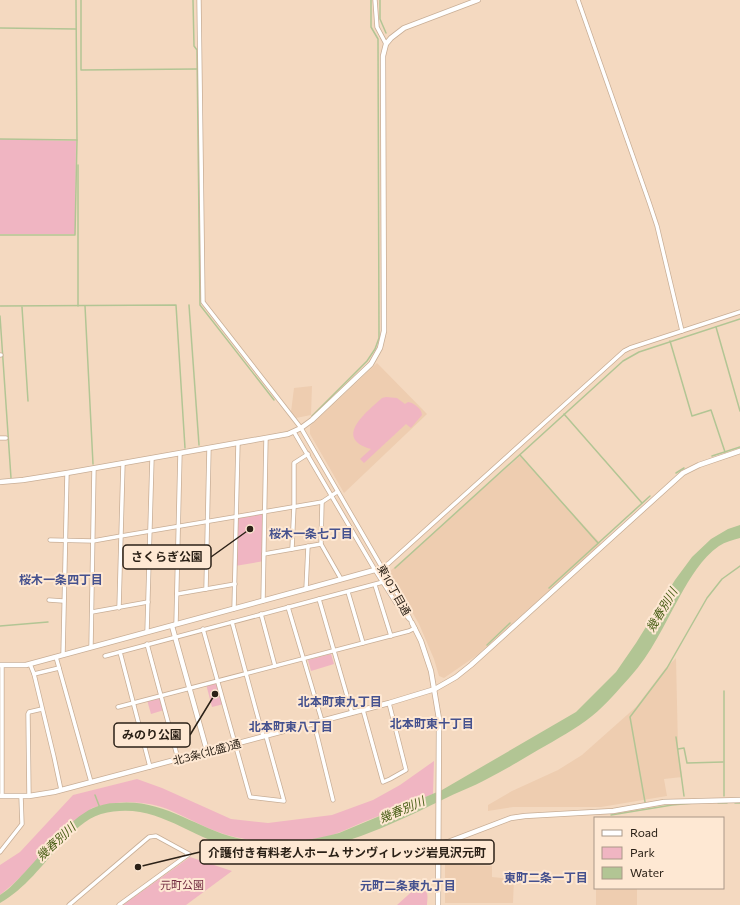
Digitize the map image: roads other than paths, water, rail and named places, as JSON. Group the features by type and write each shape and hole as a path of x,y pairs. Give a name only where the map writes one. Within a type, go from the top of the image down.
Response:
{"street":[{"name":"東10丁目通","path":"199,0 203,302 301,428 415,628 429,663 435,689 439,720 439,844"},
{"path":"376,0 377,27 386,44"},
{"path":"0,482 66,473 294,432 312,420 370,364 380,348 384,331 383,56 386,44 394,34 404,28 478,0"},
{"path":"578,0 649,202 682,331"},
{"path":"1,796 1,665 30,664 382,568 390,563 624,351 740,312"},
{"path":"294,432 375,570 396,603 412,623"},
{"path":"0,438 6,438"},
{"path":"263,601 266,438"},
{"path":"234,608 238,443"},
{"path":"206,589 209,448"},
{"name":"北3条(北盛)通","path":"1,796 29,796 60,790 352,713 435,689 456,677 472,665 684,472 699,465 740,452"},
{"path":"180,453 177,594 174,625 175,637 207,751"},
{"path":"292,549 294,463 308,454"},
{"path":"147,632 152,458"},
{"path":"119,608 123,463"},
{"path":"91,647 94,468"},
{"path":"63,655 66,473"},
{"path":"50,540 93,541 322,502 337,492"},
{"path":"322,502 321,544 341,579"},
{"path":"264,554 321,544"},
{"path":"306,589 308,546"},
{"path":"105,656 383,582"},
{"path":"177,594 235,584"},
{"path":"375,585 391,636"},
{"path":"348,592 363,643"},
{"path":"319,598 352,713"},
{"path":"49,600 63,601"},
{"path":"92,612 148,602"},
{"path":"288,607 322,721"},
{"path":"261,614 275,666"},
{"path":"203,629 250,797 284,801 232,622"},
{"path":"118,707 391,636 415,628"},
{"path":"147,644 178,759"},
{"path":"120,652 150,767"},
{"path":"56,657 91,782"},
{"path":"30,664 34,674 54,757 60,790"},
{"path":"34,674 59,668"},
{"path":"363,710 382,782 406,770 389,703"},
{"path":"29,796 28,714 32,710 42,709"},
{"path":"314,723 333,800"},
{"path":"0,852 22,824 21,796"},
{"path":"438,905 439,844 511,818 612,812 664,802 740,800"},
{"path":"69,905 149,837 156,836 189,854 119,905"}],"water":[{"name":"幾春別川","path":"740,525 740,538 726,542 707,556 692,575 657,638 638,668 597,712 573,730 482,782 369,833 344,842 293,852 266,852 239,849 221,844 172,822 139,812 121,811 101,814 85,822 75,830 18,891 0,903 0,895 25,872 66,828 84,813 101,805 113,803 133,803 149,805 178,814 206,827 237,838 262,842 288,842 314,839 339,833 442,790 576,712 616,672 675,580 692,557 711,539 728,529"}],"waterway":[{"path":"76,0 77,140"},
{"path":"81,0 81,70 197,69"},
{"path":"193,0 194,46 197,50 200,305 274,400"},
{"path":"312,416 367,361 375,349 379,338 378,39 371,27 371,0"},
{"path":"380,0 380,19 386,33"},
{"path":"0,28 76,29"},
{"path":"0,139 77,140 75,235 0,235"},
{"path":"78,165 78,306"},
{"path":"0,306 176,305 185,448"},
{"path":"189,305 199,445"},
{"path":"85,306 93,464"},
{"path":"22,307 28,401"},
{"path":"0,316 11,478"},
{"path":"395,568 623,361 639,352 740,319"},
{"path":"716,327 740,411"},
{"path":"670,341 692,416 711,410 725,452"},
{"path":"564,414 642,503"},
{"path":"712,456 740,447"},
{"path":"520,455 598,543"},
{"path":"676,473 684,468"},
{"path":"549,588 650,496"},
{"path":"645,802 630,717 667,668 707,598 722,579 740,566"},
{"path":"0,626 48,622"},
{"path":"487,645 510,623"},
{"path":"724,691 724,796"},
{"path":"676,737 684,796"},
{"path":"678,749 684,748 687,763 723,762"},
{"path":"95,795 100,808"},
{"path":"611,815 694,803"},
{"path":"718,803 727,803"},
{"path":"735,803 740,803"}],"place":[{"name":"さくらぎ公園","path":"250,529"},
{"name":"みのり公園","path":"215,694"},
{"name":"介護付き有料老人ホーム サンヴィレッジ岩見沢元町","path":"138,867"}],"district":[{"name":"桜木一条七丁目","path":"311,534"},
{"name":"桜木一条四丁目","path":"61,580"},
{"name":"北本町東九丁目","path":"340,702"},
{"name":"北本町東十丁目","path":"432,724"},
{"name":"北本町東八丁目","path":"291,727"},
{"name":"東町二条一丁目","path":"546,878"},
{"name":"元町二条東九丁目","path":"408,886"}],"park label":[{"name":"元町公園","path":"182,885"}]}
